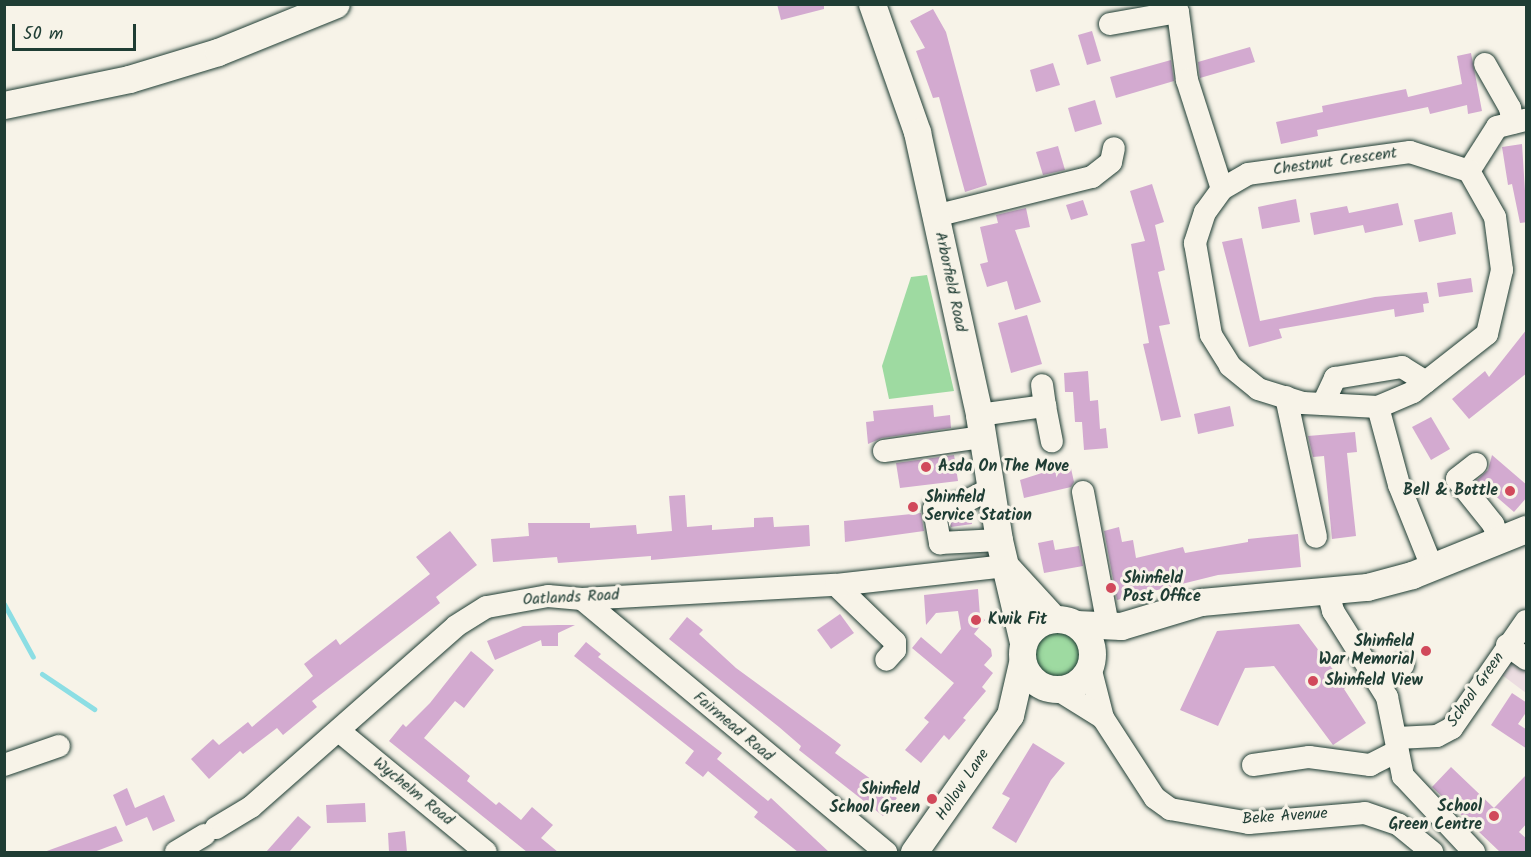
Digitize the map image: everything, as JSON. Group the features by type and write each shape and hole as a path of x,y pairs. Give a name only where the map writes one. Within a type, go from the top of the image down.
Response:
{"main road":[{"path":"4,105 129,79 218,52 336,4"},
{"name":"Arborfield Road","path":"872,4 904,86 935,216 980,426 1022,652"},
{"path":"1115,626 1074,685 1054,690 1028,676 1022,652 1035,626 1065,621 1115,626 1201,602 1367,587 1432,567 1527,529"},
{"path":"1002,553 1065,621 1091,644 1091,661"},
{"name":"Hollow Lane","path":"915,852 1010,715 1022,652"},
{"name":"Hollow Lane","path":"1010,715 1054,690"}],"street":[{"path":"1110,24 1178,12 1187,80 1222,189"},
{"path":"1469,171 1497,127 1520,122 1485,64"},
{"path":"935,216 1092,177 1111,162 1114,148"},
{"name":"Chestnut Crescent","path":"1410,152 1469,171 1495,217 1502,270 1487,334 1426,382 1378,406 1323,404 1286,397 1258,388 1230,366 1212,334 1195,243 1204,212 1222,189 1248,174 1410,152"},
{"path":"1323,404 1335,378 1402,367 1426,382"},
{"path":"884,451 980,426 1043,396 1052,441"},
{"path":"1286,397 1316,537"},
{"path":"1378,406 1399,485 1432,567"},
{"path":"1476,464 1457,479 1493,524 1499,539"},
{"path":"990,489 965,502 933,509 939,543 1002,553"},
{"path":"1083,492 1115,626"},
{"name":"Oatlands Road","path":"176,852 251,807 339,732 456,626 487,607 548,596 582,599 836,585 1002,553"},
{"path":"836,585 895,642 895,650 886,660"},
{"path":"1328,592 1333,611 1379,681 1398,744 1403,776 1412,790 1474,852"},
{"name":"Fairmead Road","path":"582,599 886,852"},
{"name":"School Green","path":"1398,744 1437,736 1452,728 1507,645 1527,621"},
{"path":"1507,645 1527,659"},
{"path":"1091,661 1103,718"},
{"path":"1379,681 1403,665"},
{"path":"1054,690 1103,718"},
{"name":"Beke Avenue","path":"1103,718 1155,798 1170,809 1249,823 1365,813 1399,825 1432,852"},
{"name":"Wychelm Road","path":"339,732 474,849"},
{"path":"1253,765 1309,757 1370,765 1398,744"},
{"path":"4,765 59,746"}],"shaded area":[{"path":"1526,632 1526,693 1498,672"}],"green space":[{"path":"927,275 954,391 889,399 882,366 911,277"},
{"path":"1052,628 1062,628 1072,632 1080,640 1084,655 1080,670 1072,678 1062,682 1052,682 1042,678 1034,670 1030,660 1030,650 1034,640 1042,632"}],"building":[{"path":"777,4 824,4 824,9 781,20"},
{"path":"933,9 946,32 987,185 965,192 939,97 933,98 916,51 925,48 910,21"},
{"path":"1092,31 1101,61 1087,65 1078,35"},
{"path":"1250,47 1255,62 1200,78 1198,62"},
{"path":"1471,53 1482,111 1468,114 1467,105 1430,114 1428,107 1317,130 1318,136 1281,144 1276,122 1323,112 1322,106 1406,89 1408,97 1462,84 1457,56"},
{"path":"1171,60 1174,81 1116,98 1110,77"},
{"path":"1053,63 1060,85 1036,92 1030,70"},
{"path":"1095,100 1102,124 1075,132 1068,108"},
{"path":"1522,144 1527,222 1520,223 1512,184 1508,185 1502,147"},
{"path":"1058,146 1065,170 1043,175 1036,152"},
{"path":"1152,184 1164,222 1155,225 1165,270 1158,272 1170,324 1159,326 1181,417 1161,421 1143,344 1149,343 1131,244 1145,241 1130,191"},
{"path":"1296,199 1300,222 1262,229 1258,207"},
{"path":"1083,200 1088,215 1071,220 1066,205"},
{"path":"1398,203 1403,225 1365,233 1363,225 1314,235 1310,213 1347,206 1349,213"},
{"path":"1026,208 1030,227 1015,230 1041,302 1015,310 1007,281 987,287 980,264 988,262 980,227 998,223 996,215"},
{"path":"1452,212 1456,234 1419,242 1414,220"},
{"path":"1242,238 1260,321 1375,297 1427,292 1429,303 1423,304 1424,312 1395,317 1394,309 1279,329 1282,338 1249,347 1222,242"},
{"path":"1471,278 1473,292 1439,297 1437,283"},
{"path":"1027,315 1042,364 1011,373 998,323"},
{"path":"1527,329 1527,373 1469,419 1452,399 1485,371 1489,377"},
{"path":"1088,371 1090,401 1098,400 1100,429 1106,428 1108,448 1084,450 1082,422 1075,422 1073,392 1065,392 1064,373"},
{"path":"933,405 934,417 950,415 951,428 882,438 868,444 866,422 874,421 873,411"},
{"path":"1230,406 1234,426 1198,434 1194,414"},
{"path":"1431,417 1450,449 1431,460 1412,427"},
{"path":"1355,432 1357,452 1347,453 1356,536 1332,539 1324,456 1313,457 1308,436"},
{"name":"Asda On The Move","path":"954,455 958,481 900,488 896,463"},
{"path":"1492,455 1527,485 1527,497 1514,512 1477,480 1488,470"},
{"path":"1070,464 1074,482 1071,487 1024,498 1020,480"},
{"path":"685,495 687,527 712,525 712,530 754,527 754,518 773,517 774,527 809,525 810,546 651,560 651,556 558,563 557,557 493,562 491,539 529,536 528,523 590,523 590,528 636,525 637,534 672,531 669,496"},
{"path":"921,513 924,531 845,542 844,521"},
{"path":"970,514 972,524 951,527 950,519"},
{"path":"1119,527 1122,542 1133,540 1136,558 1183,547 1185,553 1248,542 1248,539 1298,534 1301,567 1218,575 1117,600 1104,531"},
{"path":"450,531 477,565 436,597 440,603 312,701 317,707 283,735 277,728 243,754 240,751 209,779 191,759 213,739 219,745 248,722 252,727 313,676 304,664 336,639 340,645 430,574 416,557"},
{"path":"1053,540 1055,550 1079,546 1083,566 1044,573 1038,543"},
{"path":"978,589 980,616 985,620 974,634 991,649 992,656 984,665 993,673 982,687 986,691 963,718 966,720 949,740 944,735 921,763 905,750 929,722 924,718 954,683 912,648 921,637 941,654 961,629 958,611 936,613 926,625 924,595"},
{"path":"840,614 854,633 831,649 817,630"},
{"path":"687,617 703,630 699,634 736,668 841,745 835,753 897,798 883,816 799,750 801,746 779,727 669,639"},
{"name":"Shinfield View","path":"1299,624 1346,687 1344,689 1366,723 1333,745 1274,666 1245,668 1218,726 1180,710 1217,631"},
{"path":"575,625 558,633 558,646 542,646 541,640 495,660 487,641 523,626"},
{"path":"586,642 601,654 598,657 722,753 717,759 768,801 771,798 829,852 798,852 754,817 758,812 708,771 703,777 685,763 694,751 574,656"},
{"path":"471,651 494,670 464,708 455,701 424,738 470,776 467,781 496,805 499,802 521,820 532,807 553,825 541,838 558,852 527,852 389,741 403,724 406,727 430,703"},
{"path":"1512,693 1527,703 1527,711 1518,724 1527,730 1527,749 1491,725"},
{"path":"1033,743 1065,763 1051,780 1016,843 992,828 1010,798 1002,794"},
{"name":"School Green Centre","path":"1451,767 1494,808 1527,774 1527,823 1519,832 1527,839 1527,852 1500,852 1432,787"},
{"path":"127,788 135,808 164,795 175,821 153,831 147,817 126,826 113,795"},
{"path":"365,803 366,822 327,823 326,805"},
{"path":"298,816 311,827 289,852 266,852"},
{"path":"116,826 123,841 94,852 44,852"},
{"path":"405,831 407,852 389,852 388,833"}],"waterway":[{"path":"4,604 33,657"},
{"path":"42,674 94,709"}],"place":[{"name":"Asda On The Move","path":"926,467"},
{"name":"Bell & Bottle","path":"1510,491"},
{"name":"Shinfield Service Station","path":"913,507"},
{"name":"Shinfield Post Office","path":"1111,588"},
{"name":"Kwik Fit","path":"976,620"},
{"name":"Shinfield War Memorial","path":"1426,651"},
{"name":"Shinfield View","path":"1313,681"},
{"name":"Shinfield School Green","path":"932,799"},
{"name":"School Green Centre","path":"1494,816"}]}
